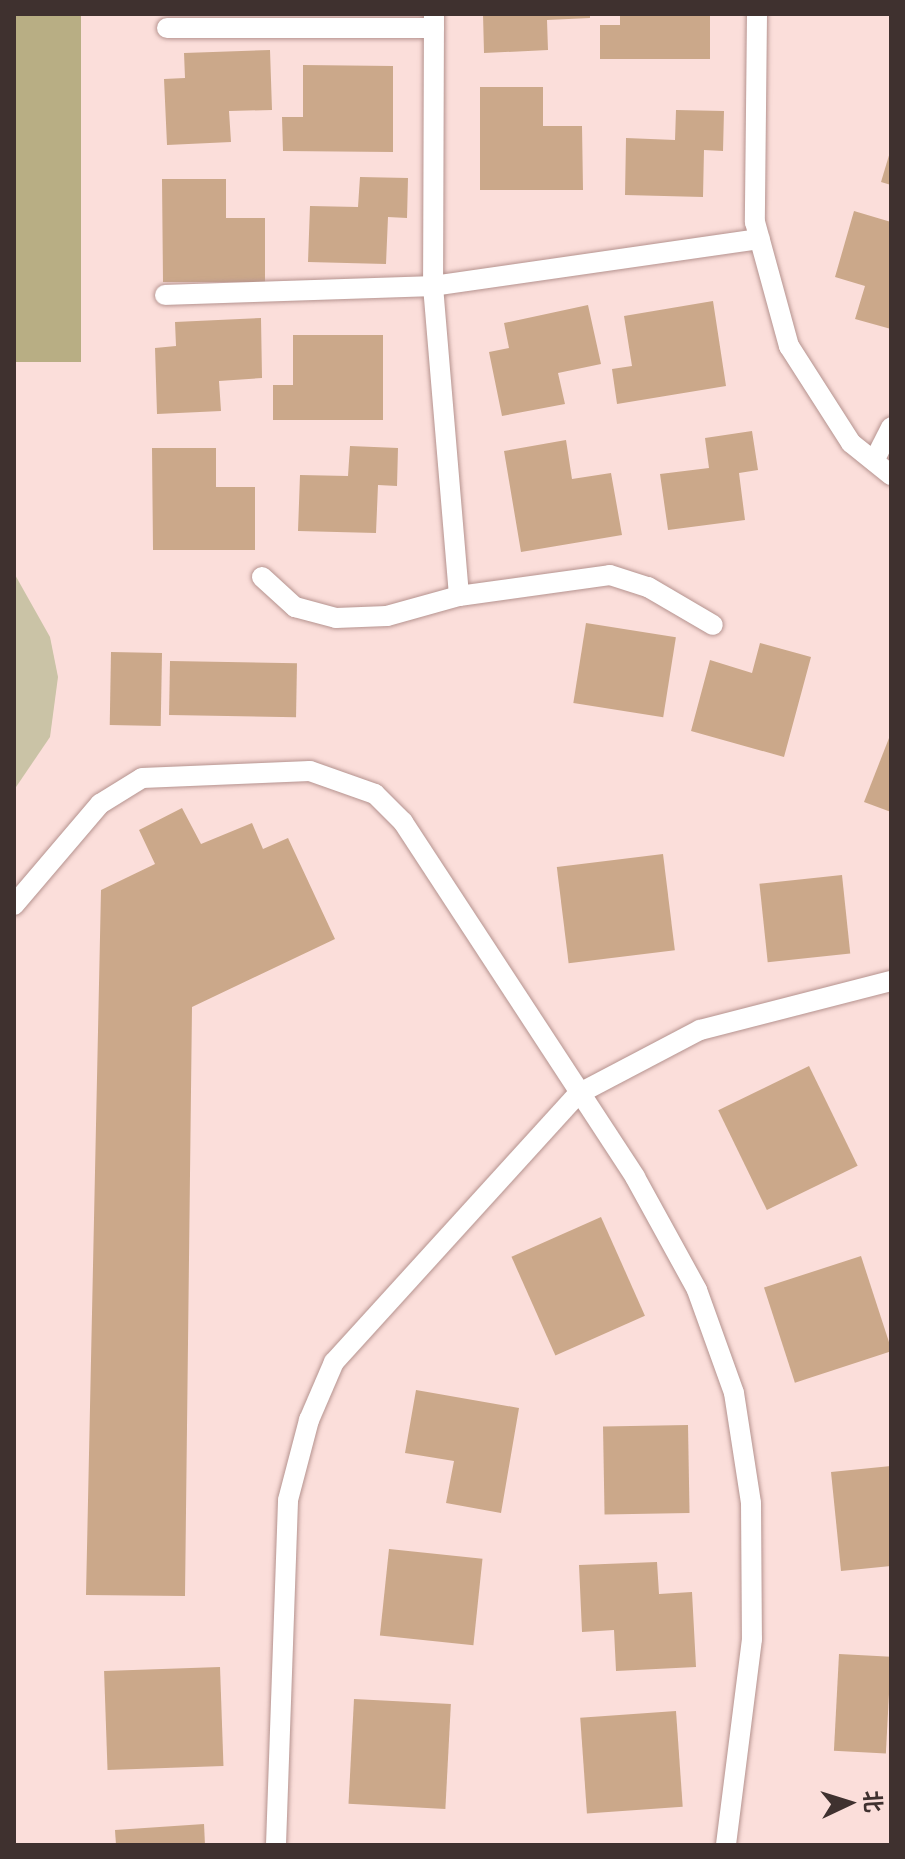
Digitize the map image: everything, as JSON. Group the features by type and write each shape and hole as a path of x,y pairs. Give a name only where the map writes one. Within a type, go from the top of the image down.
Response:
{"lane":[{"path":"757,14 760,239 789,346 851,443 891,475"},
{"path":"167,28 434,21 433,286 459,596"},
{"path":"165,295 433,286 760,239"},
{"path":"874,461 891,427"},
{"path":"262,577 295,607 336,618 387,616 459,596 610,575 648,587 713,625"},
{"path":"14,905 100,804 142,778 269,767 339,778 375,794 403,822 578,1094 697,1290 734,1393 751,1503 752,1639 726,1845"},
{"path":"276,1845 288,1500 309,1420 334,1362 578,1094 700,1030 891,981"}],"shaded area":[{"path":"14,14 81,14 81,362 14,362"},
{"path":"14,573 50,637 58,677 50,737 14,790"}],"building":[{"path":"483,14 590,14 590,18 547,20 548,50 484,53"},
{"path":"620,14 710,14 710,59 600,59 600,25 620,25"},
{"path":"270,50 272,110 229,111 231,142 167,145 164,79 185,78 184,53"},
{"path":"303,65 393,66 393,152 283,151 282,117 303,117"},
{"path":"480,87 543,87 543,126 582,126 583,190 480,190"},
{"path":"676,110 724,111 723,151 704,150 703,197 625,195 626,138 675,140"},
{"path":"891,152 891,185 881,182"},
{"path":"360,177 408,178 407,218 388,217 386,264 308,262 310,206 358,207"},
{"path":"162,179 226,179 226,218 265,218 265,282 163,282"},
{"path":"854,211 891,222 891,329 855,319 865,286 835,277"},
{"path":"713,301 726,386 617,404 612,369 632,366 624,316"},
{"path":"588,305 601,364 558,373 565,404 502,416 489,352 509,348 504,323"},
{"path":"261,318 262,378 219,381 221,411 157,414 155,348 176,346 175,322"},
{"path":"293,335 383,335 383,420 273,420 273,385 293,385"},
{"path":"752,431 758,470 739,473 745,520 668,530 660,474 709,468 705,438"},
{"path":"566,440 572,479 611,473 622,535 521,552 504,451"},
{"path":"350,446 398,448 397,486 378,485 376,533 298,531 300,475 348,476"},
{"path":"152,448 216,448 216,487 255,487 255,550 153,550"},
{"path":"586,623 676,637 663,717 573,703"},
{"path":"760,643 811,657 784,757 691,731 710,660 752,673"},
{"path":"111,652 162,653 161,726 110,725"},
{"path":"170,661 297,663 296,717 169,715"},
{"path":"891,733 891,812 864,802"},
{"path":"182,808 201,844 252,823 263,849 288,838 335,939 192,1007 185,1596 86,1595 101,890 155,864 139,830"},
{"path":"663,854 675,950 569,963 557,867"},
{"path":"842,875 850,954 768,962 759,884"},
{"path":"809,1066 858,1166 767,1210 718,1110"},
{"path":"601,1217 645,1316 555,1356 511,1257"},
{"path":"861,1256 891,1351 795,1383 764,1288"},
{"path":"416,1390 519,1408 501,1513 446,1503 454,1461 405,1453"},
{"path":"688,1425 690,1513 605,1514 603,1426"},
{"path":"891,1466 891,1566 841,1571 831,1472"},
{"path":"389,1549 482,1559 473,1645 380,1636"},
{"path":"657,1562 659,1594 692,1592 696,1667 616,1671 614,1630 582,1632 579,1565"},
{"path":"839,1654 891,1657 886,1754 834,1751"},
{"path":"220,1667 223,1766 108,1770 104,1671"},
{"path":"354,1699 451,1704 445,1809 349,1804"},
{"path":"676,1711 683,1807 587,1813 580,1718"},
{"path":"204,1824 205,1845 116,1845 115,1830"}]}
